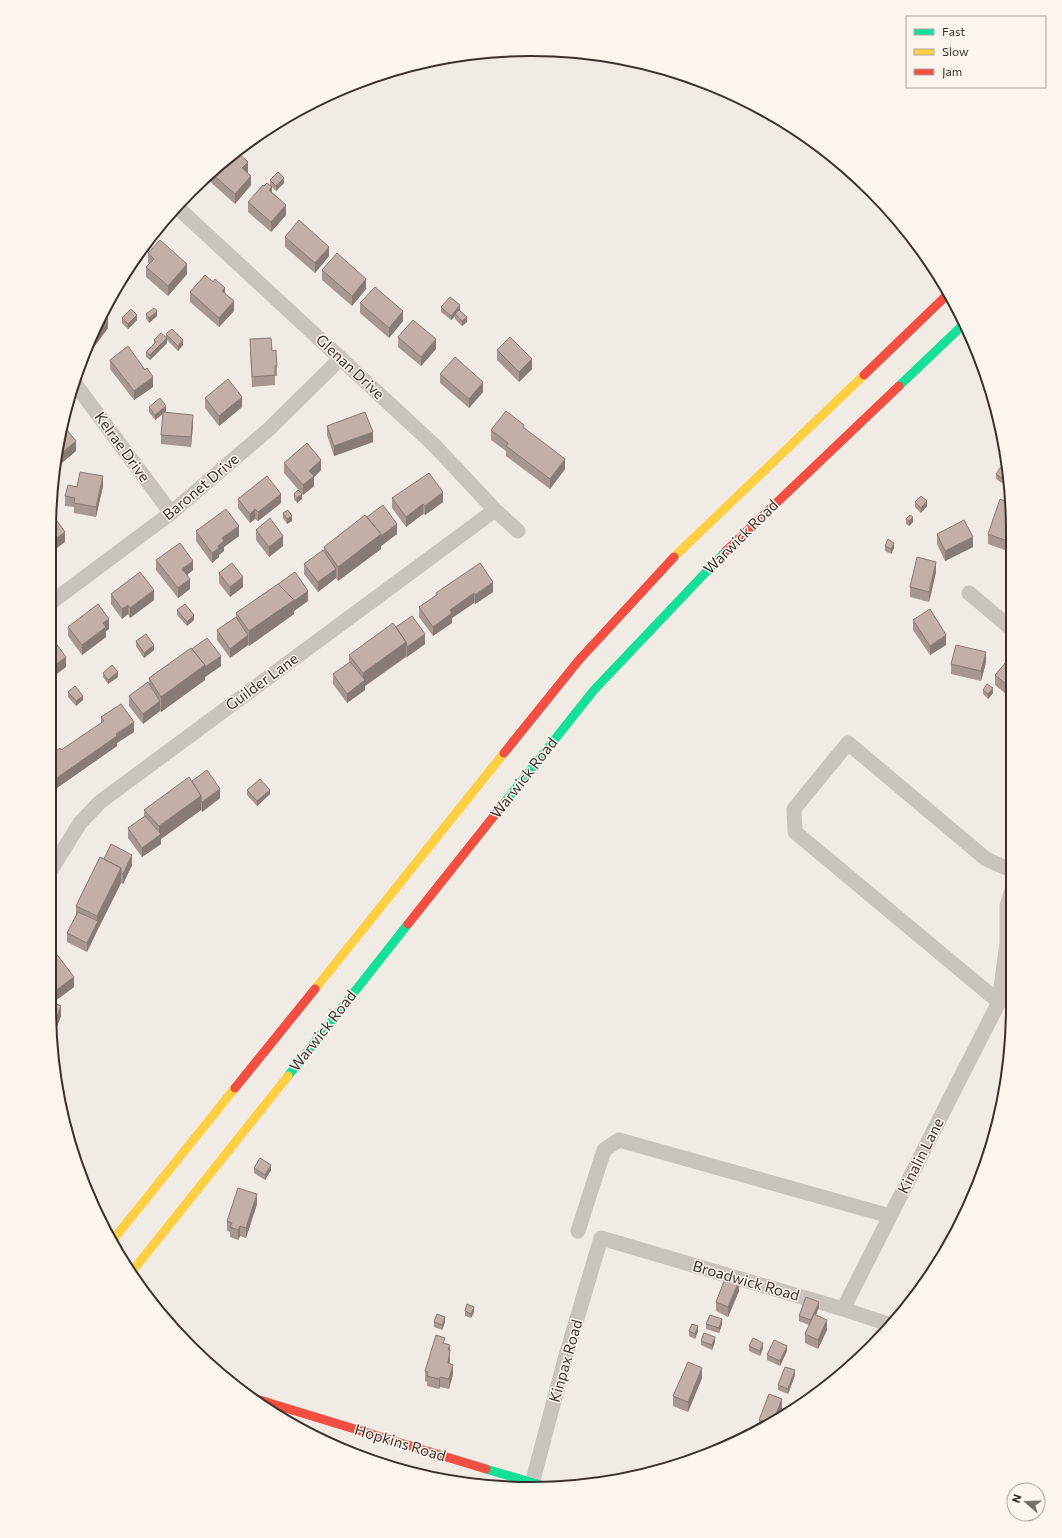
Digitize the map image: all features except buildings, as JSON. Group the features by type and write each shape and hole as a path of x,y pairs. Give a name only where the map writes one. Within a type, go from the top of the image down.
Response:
{"main road":[{"name":"Warwick Road","path":"116,1236 579,660 680,551 944,298"},
{"name":"Warwick Road","path":"134,1268 594,690 741,536 960,328"},
{"name":"Hopkins Road","path":"268,1403 526,1482"}],"street":[{"name":"Glenan Drive","path":"181,211 434,445 495,510 518,531"},
{"name":"Baronet Drive","path":"56,599 171,513 269,429 341,358"},
{"name":"Kelrae Drive","path":"78,388 171,513"},
{"name":"Guilder Lane","path":"56,861 80,823 100,802 495,510"},
{"path":"969,593 1006,624"},
{"path":"999,1002 795,832 794,809 848,743 986,859 1006,868"},
{"name":"Kinalin Lane","path":"843,1309 999,1002 1006,950"},
{"path":"578,1231 604,1150 619,1140 890,1216"},
{"name":"Broadwick Road","path":"601,1238 843,1309 885,1323"},
{"name":"Kinpax Road","path":"541,1482 565,1359 601,1238"}],"traffic: fast":[{"path":"899,386 960,328"},
{"path":"505,802 594,690 726,551"},
{"path":"288,1076 408,924"},
{"path":"486,1469 530,1482"}],"traffic: slow":[{"path":"674,557 864,375"},
{"path":"315,989 504,753"},
{"path":"134,1268 288,1076"},
{"path":"116,1236 235,1088"}],"traffic: jam":[{"path":"864,375 944,298"},
{"path":"726,551 899,386"},
{"path":"504,753 579,660 674,557"},
{"path":"408,924 505,802"},
{"path":"235,1088 315,989"},
{"path":"268,1403 486,1469"}]}
